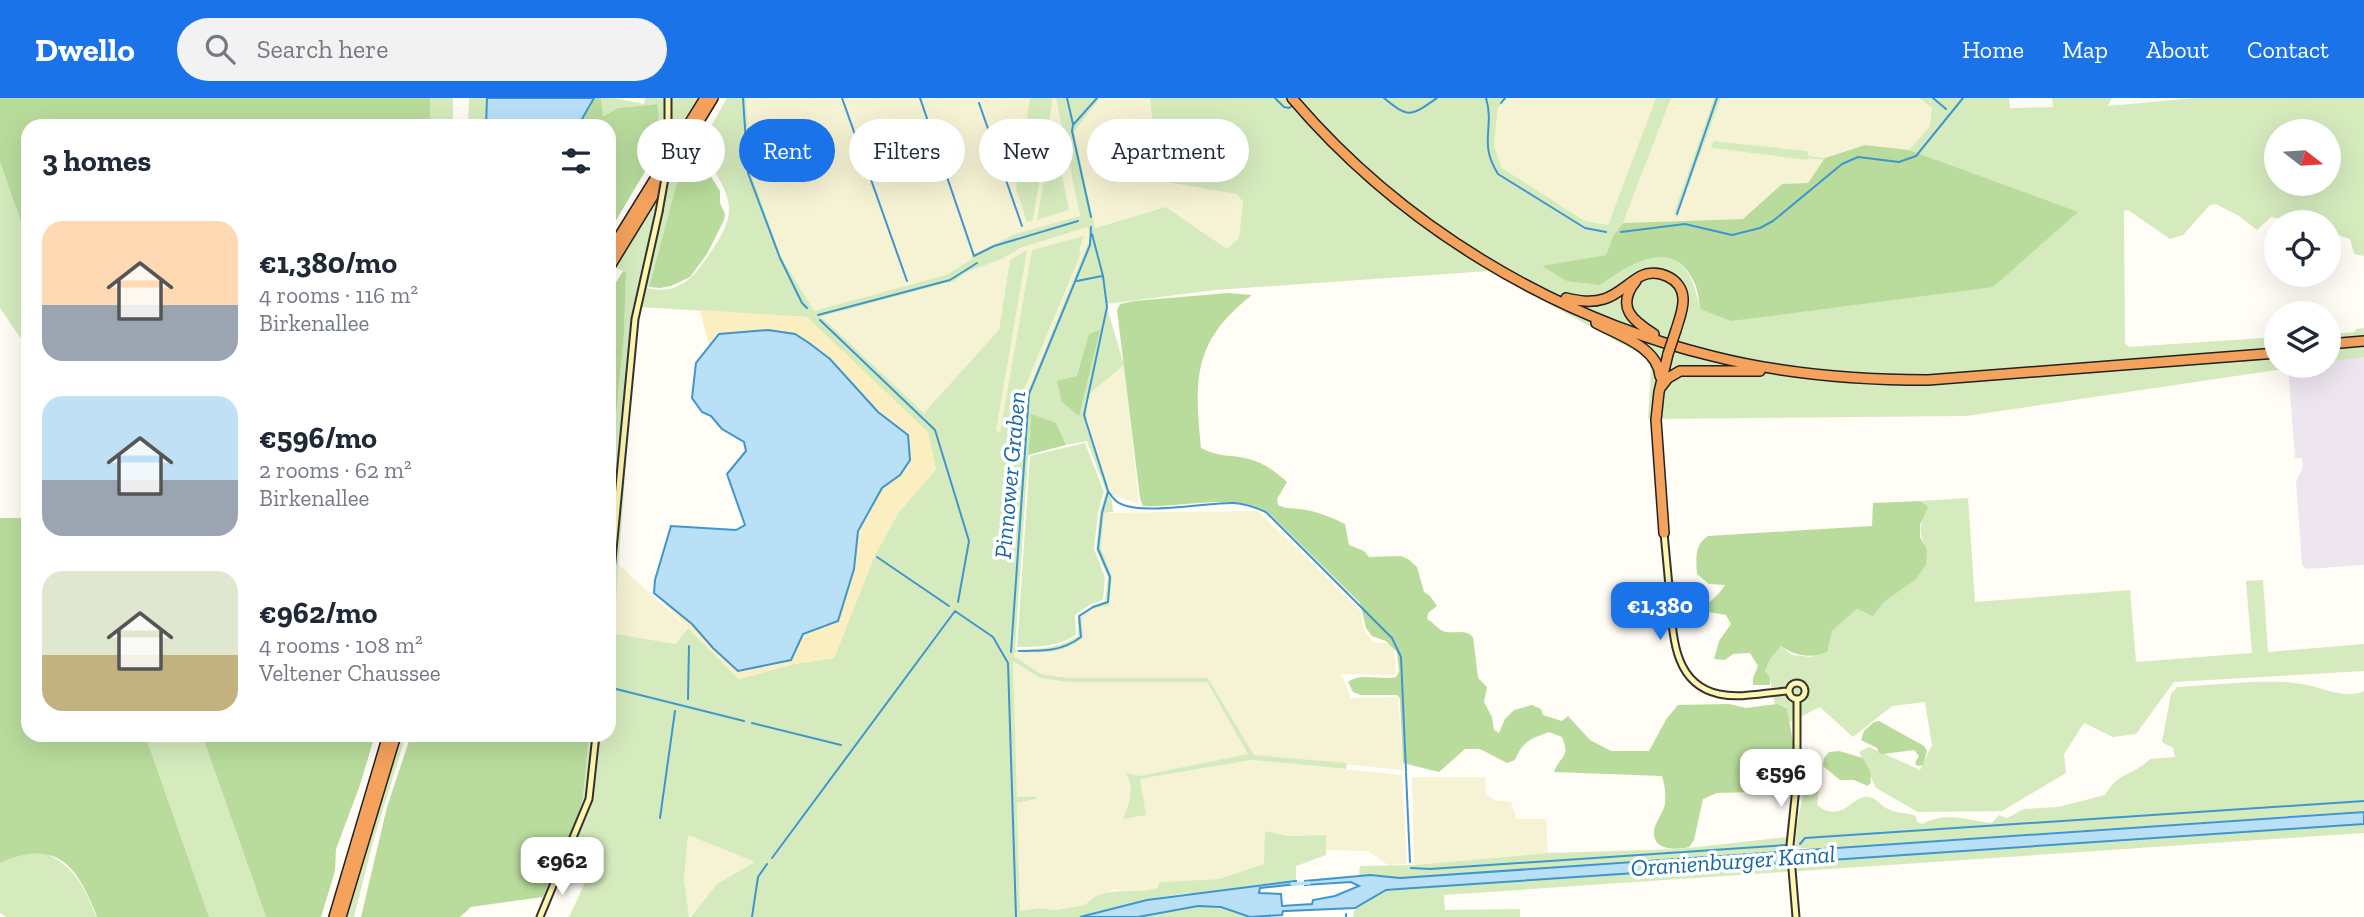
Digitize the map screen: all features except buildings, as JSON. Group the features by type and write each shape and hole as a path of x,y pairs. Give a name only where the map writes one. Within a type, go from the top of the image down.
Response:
{"highway":[{"path":"616,242 705,98"},
{"path":"616,257 713,98"},
{"path":"1297,100 1357,166 1419,216 1502,272 1630,331 1710,356 1783,370 1881,380 1928,380 2264,352"},
{"path":"1568,302 1602,300 1640,276 1654,273 1665,275 1679,287 1683,304 1659,392"},
{"path":"1640,276 1629,290 1627,306 1632,318 1654,334"},
{"path":"1568,302 1654,334 1714,351 1813,369 1881,374 1976,373 2264,352"},
{"path":"1568,302 1650,353 1659,369 1657,436 1664,533"},
{"path":"2341,344 2364,341"},
{"path":"2341,346 2364,346"},
{"path":"1659,392 1668,378 1680,371 1783,370"},
{"path":"334,917 386,742"},
{"path":"341,917 394,742"}],"main road":[{"path":"616,518 635,319 665,178 668,98"},
{"path":"1664,533 1675,648 1686,673 1698,685 1718,694 1789,691"},
{"path":"1789,691 1794,683 1802,684 1805,694 1797,699"},
{"path":"1789,691 1792,697 1797,699"},
{"path":"1796,917 1790,848 1797,778 1797,699"},
{"path":"540,917 589,799 595,742"}],"shaded area":[{"path":"746,98 1056,98 1060,119 979,119 979,182 1073,182 1080,216 1015,234 972,256 973,259 946,275 814,312 781,257 754,182 835,182 835,119 747,119"},
{"path":"1100,98 1150,98 1152,119 1087,119 1087,182 1166,182 1238,194 1243,202 1239,238 1227,249 1166,207 1095,228 1074,132"},
{"path":"1508,98 1656,98 1608,225 1585,221 1502,168 1494,145 1498,108"},
{"path":"1671,98 1714,98 1674,213 1677,218 1721,98 1919,98 1932,108 1930,126 1909,150 1865,145 1825,158 1808,156 1807,151 1714,141 1824,160 1808,183 1782,184 1743,219 1623,223"},
{"path":"1087,226 1091,237 1027,394 1023,444 951,408 925,415 825,320 817,317 954,281 967,272 1004,258 1020,248"},
{"path":"2364,353 2364,565 2307,569 2302,565 2296,481 2303,467 2302,458 2295,458 2289,378 2341,378 2341,355"},
{"path":"1124,365 1139,504 1112,495 1098,459 1086,415 1088,395"},
{"path":"1258,511 1360,610 1364,630 1373,642 1394,644 1396,675 1341,674 1351,698 1398,697 1403,770 1254,755 1208,678 1068,678 1041,674 1014,656 1014,652 1050,652 1083,638 1082,617 1093,609 1108,605 1111,576 1101,549 1104,513"},
{"path":"619,565 688,628 677,644 616,635"},
{"path":"1013,661 1040,678 1067,682 1207,682 1249,754 1139,776 1126,774 1131,793 1124,818 1140,779 1251,760 1402,775 1407,864 1388,865 1368,851 1326,850 1325,835 1288,836 1265,831 1265,864 1219,879 1160,882 1157,888 1148,891 1130,893 1115,889 1090,899 1085,905 1056,910 1038,908 1020,911 1017,803 1035,799 1034,795 1017,798"},
{"path":"1412,777 1485,777 1486,794 1494,800 1511,802 1517,819 1546,819 1548,853 1414,865"},
{"path":"688,835 755,862 717,884 691,917 686,906 684,880"}],"green space":[{"path":"0,98 430,98 430,119 21,119 21,222 0,162"},
{"path":"430,98 453,98 453,119 430,119"},
{"path":"469,98 487,98 486,119 468,119"},
{"path":"593,98 601,98 603,116 618,108 657,104 659,119 637,119 639,182 616,220 616,119 583,119"},
{"path":"601,98 644,104 645,98 698,98 685,119 659,119 656,104 618,108 602,116"},
{"path":"727,98 746,98 747,119 739,119 739,182 754,182 781,257 814,311 946,275 972,259 971,256 1015,234 1080,216 1073,182 1073,119 1060,119 1056,98 1100,98 1074,132 1095,228 1166,207 1227,249 1239,238 1243,202 1237,194 1166,182 1249,182 1249,119 1152,119 1150,98 1508,98 1498,108 1494,145 1502,168 1585,221 1608,225 1656,98 1671,98 1623,223 1613,236 1606,255 1544,266 1614,271 1640,260 1666,258 1676,261 1689,275 1700,309 2077,213 1909,150 1930,126 1932,108 1919,98 2009,98 2010,108 2053,107 2052,98 2112,98 2108,106 2195,98 2364,98 2364,256 2354,254 2350,239 2341,236 2341,210 2264,210 2264,224 2257,230 2239,216 2216,204 2210,205 2183,235 2170,239 2128,210 2124,211 2125,343 2129,347 2264,338 2264,372 1966,416 1648,419 1651,369 1644,356 1489,271 1215,290 1106,304 1124,365 1088,395 1086,410 1091,439 1107,483 1113,512 1104,513 1101,548 1112,576 1109,605 1093,609 1082,617 1083,638 1074,644 1050,652 1015,652 1014,656 1041,674 1068,678 1208,678 1254,755 1347,763 1346,769 1251,760 1140,779 1146,815 1123,819 1131,789 1125,773 1139,776 1248,754 1207,682 1067,682 1040,678 1013,661 1017,797 1036,796 1035,799 1017,803 1020,911 1038,908 1056,910 1085,905 1101,894 1148,890 1157,888 1160,882 1219,879 1264,864 1265,831 1288,836 1326,835 1326,855 1296,866 1296,881 1145,900 1080,917 691,917 717,884 755,862 688,835 684,880 689,917 569,917 589,874 559,863 583,798 588,742 616,742 616,634 676,644 688,628 739,679 794,664 834,658 874,557 898,513 936,469 807,317 639,307 634,341 616,605 616,416 624,334 626,272 616,268 668,182 677,182 649,287 643,287 666,289 684,283 699,269 725,227 729,208 723,185 725,119 715,119","holes":["1087,227 1091,236 1027,394 1023,444 1020,442 1023,392 1081,253 1079,251 1084,236 1032,250 1000,433 996,430 1027,250 1010,260 999,330 925,412 926,415 819,317 954,281 967,272 1004,258 1020,248","1031,415 1055,423 1066,445 1087,441 1106,491 1100,512 1096,549 1108,577 1105,601 1078,616 1078,636 1055,646 1015,650"]},
{"path":"1030,98 1052,98 1049,119 1027,119"},
{"path":"1714,98 1721,98 1677,218 1674,213"},
{"path":"1714,141 1807,151 1809,156 1825,158 1807,160 1712,148"},
{"path":"1865,145 1909,150 2078,212 1993,287 1731,321 1700,309 1694,282 1685,268 1675,260 1650,258 1624,269 1600,285 1567,281 1542,266 1606,255 1613,236 1623,223 1743,219 1782,184 1808,183 1825,158"},
{"path":"0,162 21,222 21,339 0,308"},
{"path":"677,182 714,182 720,191 720,203 725,214 707,254 690,277 671,286 649,287"},
{"path":"1017,182 1039,182 1033,220 1027,222 1016,189"},
{"path":"1044,182 1063,182 1069,210 1037,220"},
{"path":"623,271 626,272 624,334 616,416 616,282"},
{"path":"1228,293 1252,295 1218,329 1208,345 1202,363 1198,401 1201,448 1265,465 1287,482 1277,499 1278,505 1318,513 1345,524 1349,545 1364,551 1369,557 1401,556 1417,567 1424,592 1437,606 1428,613 1427,619 1445,632 1466,633 1473,637 1478,678 1487,687 1484,702 1492,717 1494,730 1499,733 1505,719 1514,710 1532,705 1541,709 1543,715 1562,721 1568,716 1590,740 1611,751 1649,751 1667,718 1678,705 1729,704 1746,708 1777,704 1787,709 1794,747 1794,775 1779,776 1763,788 1751,792 1717,793 1703,799 1694,840 1689,847 1672,849 1661,846 1654,838 1654,831 1665,804 1662,776 1554,772 1564,756 1565,749 1562,737 1549,732 1528,742 1515,760 1507,763 1480,749 1465,749 1439,772 1403,763 1400,699 1397,695 1361,695 1353,692 1348,682 1365,677 1396,677 1399,671 1397,652 1386,641 1372,636 1366,628 1360,603 1267,511 1221,502 1143,506 1140,498 1117,310 1120,304 1134,301"},
{"path":"2364,328 2364,357 2341,360 2341,333 2355,332 2356,329"},
{"path":"1100,330 1079,416 1062,402 1057,381 1077,376 1089,334"},
{"path":"1031,414 1056,423 1066,445 1028,455"},
{"path":"1085,443 1104,492 1098,512 1094,549 1105,577 1103,600 1091,604 1075,615 1076,635 1069,639 1048,646 1017,647 1030,456"},
{"path":"1968,498 1975,602 2130,590 2136,662 2252,653 2246,581 2263,580 2268,652 2364,644 2364,671 2174,682 2136,734 2113,737 2084,723 2064,754 2066,773 2002,811 1918,812 1876,788 1859,752 1869,747 1920,770 1932,745 1925,702 1892,706 1853,737 1820,707 1788,723 1775,706 1770,678 1765,671 1770,659 1781,646 1792,655 1812,657 1832,631 1857,609 1873,615 1883,603 1915,580 1927,549 1921,528 1927,507 1920,501"},
{"path":"1920,501 1928,507 1920,525 1920,537 1927,549 1926,565 1915,580 1883,603 1873,616 1857,609 1832,631 1827,652 1803,655 1781,646 1770,659 1765,671 1770,678 1770,685 1753,685 1758,666 1750,653 1733,654 1725,660 1714,659 1719,641 1731,624 1726,615 1703,611 1725,585 1709,584 1697,574 1698,548 1708,536 1872,526 1873,503"},
{"path":"0,518 21,518 21,742 147,742 209,917 97,917 73,870 62,861 50,855 36,854 0,863"},
{"path":"2251,682 2296,683 2341,694 2364,691 2364,811 1811,849 1795,847 1808,770 1814,768 1820,781 1817,805 1826,810 1834,812 1863,797 1869,797 1891,811 1916,816 1917,822 1922,824 1948,817 1992,823 1999,815 2007,818 2024,809 2058,807 2105,795 2121,778 2150,759 2175,757 2173,748 2162,742 2171,694 2177,687"},
{"path":"1879,721 1924,746 1927,751 1923,765 1917,766 1915,763 1919,756 1914,750 1883,754 1861,740 1864,731"},
{"path":"147,742 204,742 266,917 209,917"},
{"path":"204,742 373,742 336,849 335,871 321,917 266,917"},
{"path":"400,742 404,742 373,842 354,917 346,917"},
{"path":"409,742 588,742 583,798 576,822 543,897 471,907 460,917 361,917 387,807"},
{"path":"1839,751 1863,758 1870,771 1871,782 1868,786 1854,780 1840,780 1823,766 1824,758 1829,752"},
{"path":"2364,824 2364,833 1444,895 1445,910 1520,909 1520,917 1353,917 1355,908 1386,890"},
{"path":"1787,837 1787,852 1400,878 1359,875 1360,866 1414,865 1548,853 1679,849"},
{"path":"45,853 64,865 78,879 96,917 6,917 0,913 0,863 22,854"},
{"path":"1198,906 1221,907 1250,917 1138,917"}],"sand":[{"path":"700,310 807,317 928,432 936,469 898,513 874,557 834,658 794,664 739,679 654,593 692,624 738,671 791,660 803,634 854,569 858,531 882,488 900,475 908,435 878,412 830,359 795,334 768,330 719,334 709,346"}],"water":[{"path":"487,98 594,98 582,119 486,119"},
{"path":"768,330 795,334 830,359 878,412 908,435 910,460 900,475 882,488 858,531 854,569 838,621 803,634 791,660 738,671 692,624 654,593 655,580 671,526 736,530 745,525 727,474 746,451 744,442 722,429 711,416 702,412 692,398 696,363 719,334"},
{"name":"Oranienburger Kanal","path":"2364,812 2364,824 1386,890 1355,908 1283,911 1282,915 1250,917 1221,907 1198,906 1138,917 1080,917 1147,900 1296,881 1296,884 1260,888 1259,893 1281,894 1282,906 1312,904 1313,900 1335,896 1359,886 1351,882 1305,885 1305,881 1370,875 1400,878"}],"waterway":[{"path":"743,98 748,173 780,258 807,308"},
{"path":"842,98 907,281"},
{"path":"920,98 974,256 994,246 1078,221"},
{"path":"1067,98 1072,119"},
{"name":"Pinnower Graben","path":"1091,217 1072,131 1073,125 1097,98"},
{"name":"Pinnower Graben","path":"1275,98 1284,107 1292,106"},
{"name":"Pinnower Graben","path":"1384,98 1410,113 1437,98"},
{"path":"1486,98 1489,153 1498,174 1585,228 1606,232"},
{"path":"1501,103 1505,98"},
{"path":"1677,214 1717,98"},
{"path":"1933,98 1946,109"},
{"path":"1621,232 1685,224 1732,235 1760,228 1773,221 1842,164 1858,157 1899,162 1916,156 1963,98"},
{"path":"979,103 1022,226"},
{"name":"Pinnower Graben","path":"1011,652 1029,394 1090,245 1091,227"},
{"path":"1092,234 1103,276 1107,307 1084,415 1108,491 1115,500 1137,508 1234,503 1266,512 1392,638 1401,657 1406,771"},
{"path":"818,315 950,280 977,263"},
{"path":"1077,281 1102,276"},
{"path":"820,320 935,430 969,541 958,602"},
{"path":"1019,651 1051,650 1074,642 1081,637 1079,616 1108,602 1110,577 1098,549 1102,513 1108,492"},
{"path":"877,557 949,606"},
{"path":"772,858 955,611 993,637 1008,663 1016,917"},
{"path":"688,699 689,646"},
{"path":"616,689 744,721"},
{"path":"660,818 675,711"},
{"path":"752,723 841,745"},
{"path":"1406,773 1410,862"},
{"name":"Oranienburger Kanal","path":"1800,844 1805,838 2364,801"},
{"name":"Oranienburger Kanal","path":"1411,868 1430,869 1787,845"},
{"path":"752,917 758,877 767,864"},
{"path":"1292,884 1309,883"}]}
